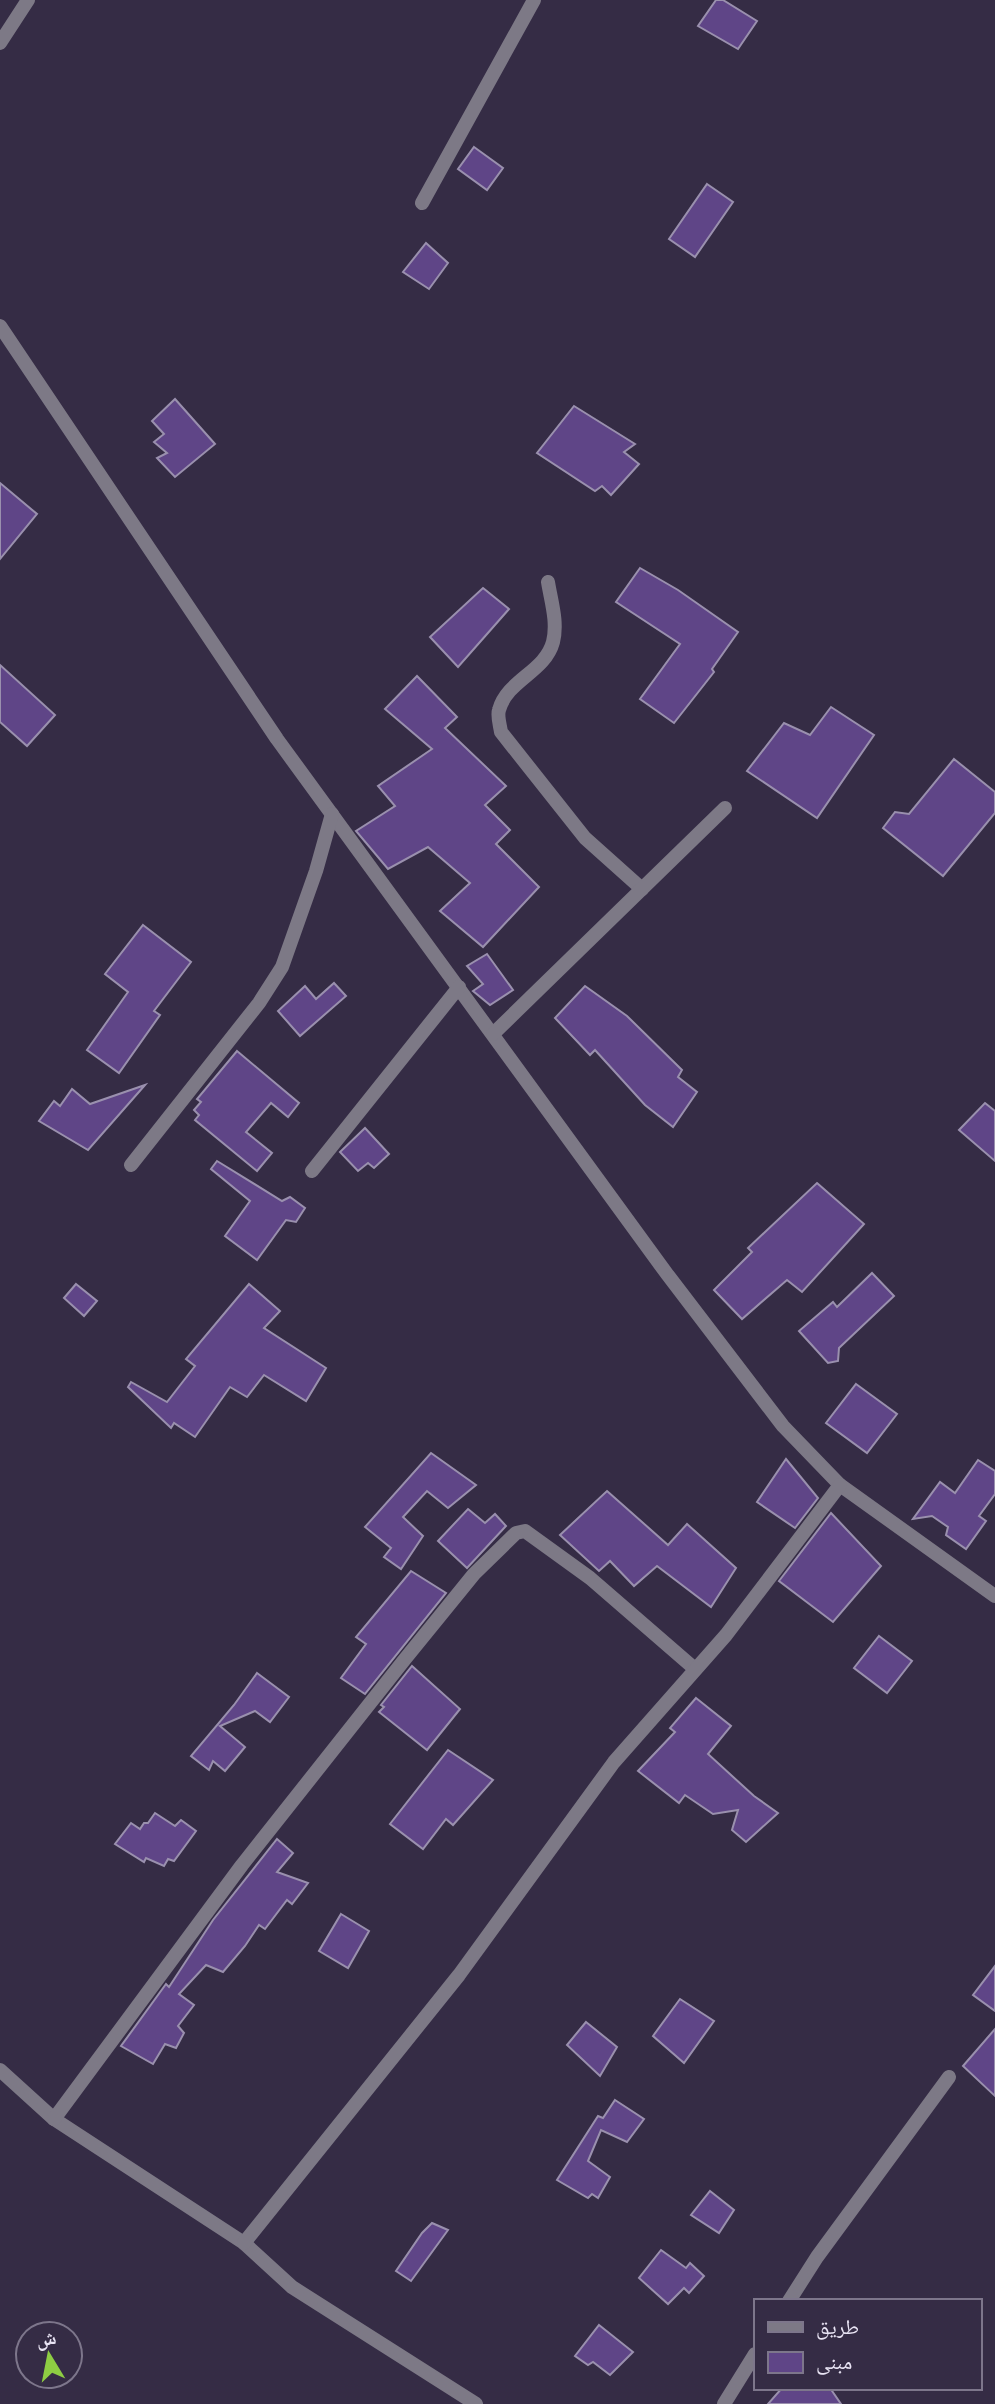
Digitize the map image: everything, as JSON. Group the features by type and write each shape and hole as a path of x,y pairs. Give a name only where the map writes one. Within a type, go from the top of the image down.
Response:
{"street":[{"path":"0,43 27,0"},
{"path":"422,203 534,0"},
{"path":"0,326 277,738 667,1273 783,1426 839,1485 995,1596"},
{"path":"548,582 555,620 553,642 545,659 510,690 498,711 501,732 585,838 642,889"},
{"path":"493,1034 725,807"},
{"path":"131,1165 259,1003 282,967 316,871 332,814"},
{"path":"313,1171 459,987"},
{"path":"244,2243 459,1975 614,1762 726,1635 839,1485"},
{"path":"54,2119 311,1778 474,1574 516,1533 525,1531 590,1578 695,1669"},
{"path":"0,2070 54,2119 244,2243 292,2287 476,2404"},
{"path":"790,2299 817,2256 949,2077"},
{"path":"724,2404 754,2356"}],"building":[{"path":"716,0 723,0 757,21 738,49 698,26"},
{"path":"474,147 503,168 487,190 458,169"},
{"path":"707,184 733,202 695,257 669,239"},
{"path":"426,243 448,263 429,289 403,272"},
{"path":"175,399 215,444 175,477 157,458 167,453 154,442 164,434 152,421"},
{"path":"574,406 635,444 624,452 639,464 611,495 602,486 595,491 537,453"},
{"path":"0,483 37,514 0,559"},
{"path":"640,568 678,590 738,632 712,669 714,672 674,723 640,699 680,644 616,602"},
{"path":"483,588 509,609 458,667 430,637"},
{"path":"0,665 55,715 27,746 0,722"},
{"path":"417,676 457,717 445,728 506,786 485,805 510,830 496,844 539,887 483,947 440,911 470,883 428,847 388,869 356,831 395,806 378,786 432,749 385,709"},
{"path":"831,707 874,735 817,818 747,771 784,723 810,735"},
{"path":"954,759 995,792 995,813 943,876 883,828 895,812 909,814"},
{"path":"143,925 191,962 154,1011 160,1015 119,1073 87,1050 128,992 105,974"},
{"path":"487,954 513,990 490,1005 473,991 483,984 467,966"},
{"path":"334,983 346,996 300,1036 278,1011 305,986 316,999"},
{"path":"585,986 627,1016 682,1070 678,1077 697,1092 673,1127 645,1105 595,1050 590,1055 555,1018"},
{"path":"237,1051 299,1103 288,1117 271,1103 246,1132 272,1153 257,1171 195,1120 199,1115 194,1110 201,1102 197,1099"},
{"path":"145,1085 88,1150 39,1121 54,1101 60,1106 72,1089 90,1104"},
{"path":"985,1103 995,1111 995,1161 959,1130"},
{"path":"365,1128 389,1154 374,1168 368,1163 358,1171 340,1152"},
{"path":"217,1161 282,1201 290,1197 305,1208 296,1222 286,1220 257,1260 225,1236 250,1201 211,1169"},
{"path":"817,1183 864,1224 802,1292 787,1280 742,1319 714,1290 752,1252 748,1248"},
{"path":"872,1273 894,1296 839,1348 838,1361 828,1363 799,1331 833,1302 837,1307"},
{"path":"76,1284 97,1301 84,1316 64,1298"},
{"path":"249,1284 280,1311 264,1328 326,1368 306,1401 264,1375 247,1397 230,1387 195,1437 174,1423 171,1428 128,1387 131,1382 167,1402 195,1366 186,1359"},
{"path":"856,1384 897,1414 867,1453 826,1423"},
{"path":"431,1453 476,1485 448,1508 427,1491 403,1517 423,1536 401,1569 384,1557 391,1548 365,1527"},
{"path":"786,1459 818,1498 795,1528 757,1502"},
{"path":"978,1460 995,1471 995,1494 979,1516 986,1521 966,1549 946,1535 948,1527 932,1516 913,1519 940,1482 955,1493"},
{"path":"607,1491 668,1545 687,1524 736,1568 711,1607 657,1566 634,1586 610,1561 599,1571 560,1535"},
{"path":"468,1509 485,1523 495,1514 506,1526 467,1568 438,1541"},
{"path":"831,1513 881,1566 833,1622 779,1581"},
{"path":"411,1571 446,1593 365,1694 341,1678 366,1644 356,1637"},
{"path":"879,1636 912,1661 887,1693 854,1668"},
{"path":"412,1666 460,1709 427,1750 379,1712 384,1707 381,1705"},
{"path":"257,1673 289,1697 270,1722 255,1711 220,1726 245,1747 225,1771 213,1761 209,1770 191,1756"},
{"path":"696,1698 731,1726 708,1754 754,1796 778,1813 746,1842 732,1830 738,1810 713,1814 685,1795 679,1803 638,1771 675,1732 670,1728"},
{"path":"448,1750 493,1780 453,1825 446,1819 423,1849 390,1824"},
{"path":"155,1813 175,1826 181,1820 196,1831 174,1861 168,1859 164,1866 146,1858 144,1862 115,1844 131,1823 140,1829"},
{"path":"277,1839 293,1853 277,1872 308,1883 292,1904 287,1900 265,1929 259,1925 223,1972 206,1965 179,1994 194,2005 178,2026 184,2033 176,2048 165,2044 153,2064 121,2046 166,1984 169,1987 213,1920"},
{"path":"341,1914 369,1931 348,1968 319,1951"},
{"path":"995,1966 995,2011 973,1995"},
{"path":"680,1999 714,2021 684,2063 653,2036"},
{"path":"586,2022 617,2047 600,2076 567,2045"},
{"path":"995,2029 995,2096 963,2066"},
{"path":"615,2100 644,2119 627,2142 601,2130 588,2161 610,2177 598,2198 592,2194 588,2198 557,2180 598,2116 603,2118"},
{"path":"710,2191 734,2210 719,2233 691,2215"},
{"path":"432,2223 448,2230 411,2281 396,2271"},
{"path":"661,2250 686,2268 690,2263 704,2276 689,2293 684,2288 668,2304 639,2278"},
{"path":"599,2325 633,2352 610,2375 593,2362 588,2365 575,2356"},
{"path":"780,2390 831,2390 841,2404 768,2404"}]}
